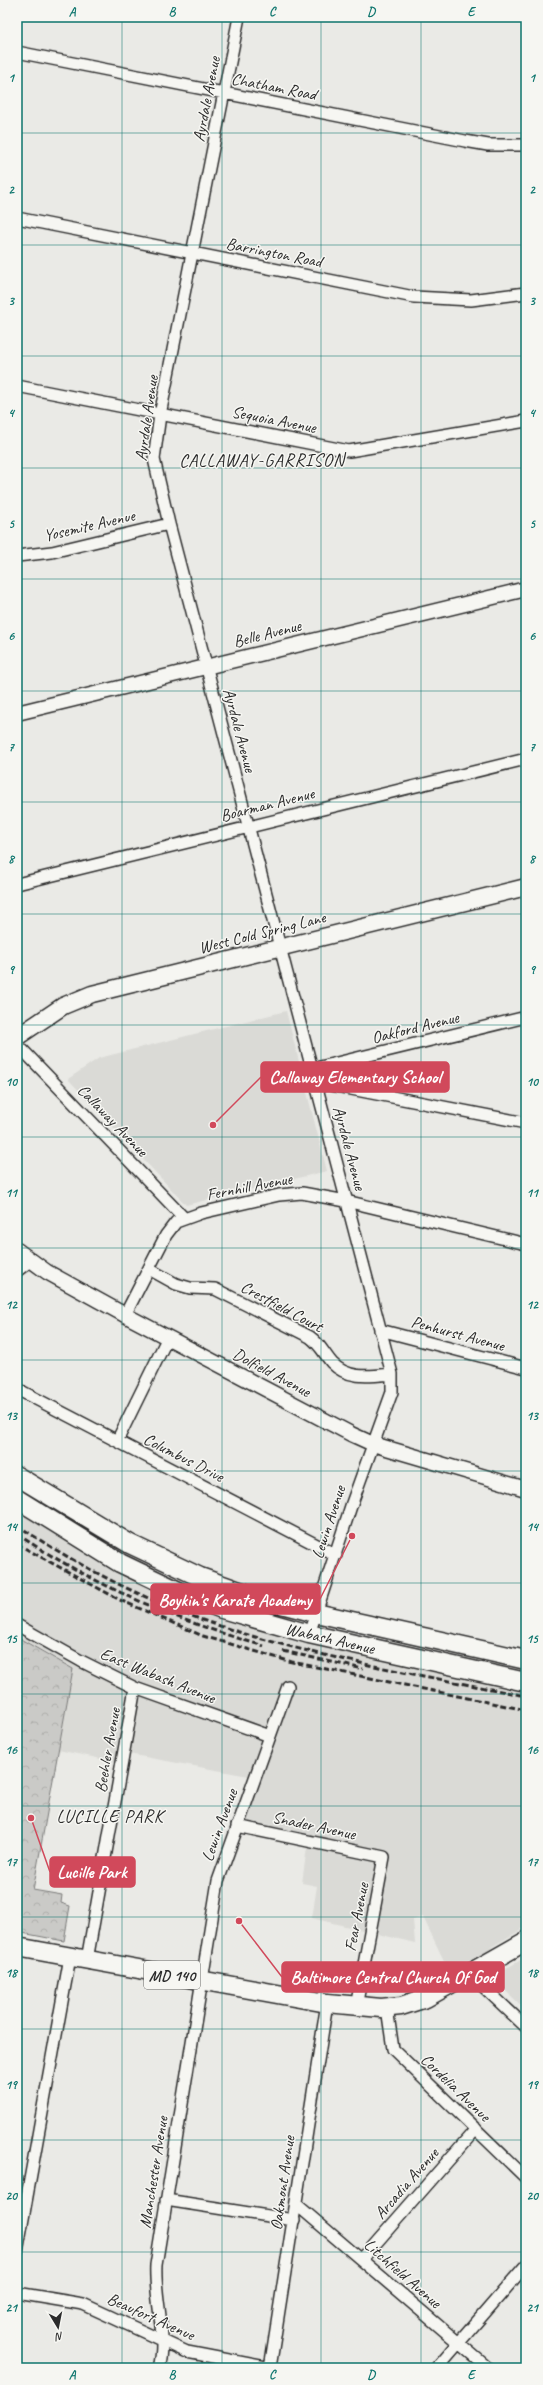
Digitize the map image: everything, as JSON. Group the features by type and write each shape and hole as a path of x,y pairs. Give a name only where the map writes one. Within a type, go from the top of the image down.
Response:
{"main road":[{"name":"West Cold Spring Lane","path":"17,1036 63,1006 92,994 526,887"},
{"name":"Wabash Avenue","path":"17,1476 95,1524 163,1561 250,1595 316,1613 526,1660"},
{"name":"Wabash Avenue","path":"17,1499 120,1563 191,1597 256,1620 309,1634 526,1682"},
{"name":"MD 140","path":"17,1947 327,2003 356,2007 387,2008 426,1998 526,1941"}],"street":[{"name":"Ayrdale Avenue","path":"239,17 160,415 154,459 169,524 206,667 392,1374 392,1392 373,1444"},
{"name":"Chatham Road","path":"17,52 465,141 488,145 526,145"},
{"name":"Barrington Road","path":"17,218 436,300 492,299 526,293"},
{"name":"Sequoia Avenue","path":"17,386 349,451 526,421"},
{"name":"Yosemite Avenue","path":"17,556 52,552 169,524"},
{"name":"Belle Avenue","path":"17,713 526,589"},
{"name":"Boarman Avenue","path":"17,884 526,759"},
{"name":"Oakford Avenue","path":"312,1069 526,1017"},
{"name":"Callaway Avenue","path":"17,1044 184,1218"},
{"path":"315,1082 526,1123"},
{"name":"Fernhill Avenue","path":"125,1315 170,1228 184,1218 290,1193 346,1201 526,1244"},
{"name":"Dolfield Avenue","path":"17,1250 30,1261 125,1315 373,1444 526,1489"},
{"path":"17,1271 30,1261"},
{"name":"Crestfield Court","path":"149,1269 176,1284 190,1288 215,1289 310,1337 318,1343 331,1362 346,1373 364,1376 392,1374"},
{"name":"Penhurst Avenue","path":"380,1330 526,1368"},
{"path":"117,1441 168,1337"},
{"name":"Columbus Drive","path":"17,1389 336,1555"},
{"name":"Lewin Avenue","path":"309,1634 373,1444"},
{"name":"East Wabash Avenue","path":"17,1625 81,1661 136,1688 270,1736"},
{"name":"Lewin Avenue","path":"200,1981 218,1881 288,1686"},
{"name":"Beehler Avenue","path":"17,2252 136,1688"},
{"name":"Snader Avenue","path":"237,1826 384,1857"},
{"name":"Fear Avenue","path":"356,2007 384,1857"},
{"path":"470,1974 526,2027"},
{"name":"Manchester Avenue","path":"159,2368 163,2352 163,2342 156,2274 200,1981"},
{"name":"Oakmont Avenue","path":"270,2368 327,2003"},
{"name":"Cordelia Avenue","path":"387,2008 392,2049 526,2178"},
{"name":"Arcadia Avenue","path":"362,2259 476,2129"},
{"path":"166,2200 294,2220"},
{"name":"Litchfield Avenue","path":"296,2204 488,2368"},
{"path":"437,2368 526,2265"},
{"name":"Beaufort Avenue","path":"17,2293 83,2304 163,2342 194,2354 270,2368"}],"shaded area":[{"path":"286,1011 327,1171 186,1205 68,1079 99,1058"},
{"path":"17,1489 87,1535 125,1556 194,1590 225,1601 311,1626 526,1674 526,1927 493,1946 452,1985 447,1967 423,1917 413,1920 415,1943 312,1918 317,1886 302,1883 308,1840 237,1826 254,1777 123,1753 121,1763 58,1750 73,1669 17,1637"},
{"path":"526,1957 526,2010 491,1977"}],"green space":[{"name":"LUCILLE PARK","path":"17,1637 73,1669 33,1890 62,1895 61,1903 70,1906 64,1941 17,1932"}],"railway":[{"path":"17,1525 40,1540 112,1581 188,1615 214,1624 291,1647 369,1665 526,1696"},
{"path":"17,1534 105,1585 167,1613 264,1646"},
{"path":"17,1544 120,1600 203,1636 292,1662 526,1710"},
{"path":"283,1651 363,1669"}],"place":[{"name":"Callaway Elementary School","path":"213,1125"},
{"name":"Boykin's Karate Academy","path":"352,1536"},
{"name":"Lucille Park","path":"31,1818"},
{"name":"Baltimore Central Church Of God","path":"239,1921"}],"district":[{"name":"CALLAWAY-GARRISON","path":"262,460"},
{"name":"LUCILLE PARK","path":"110,1816"}]}
